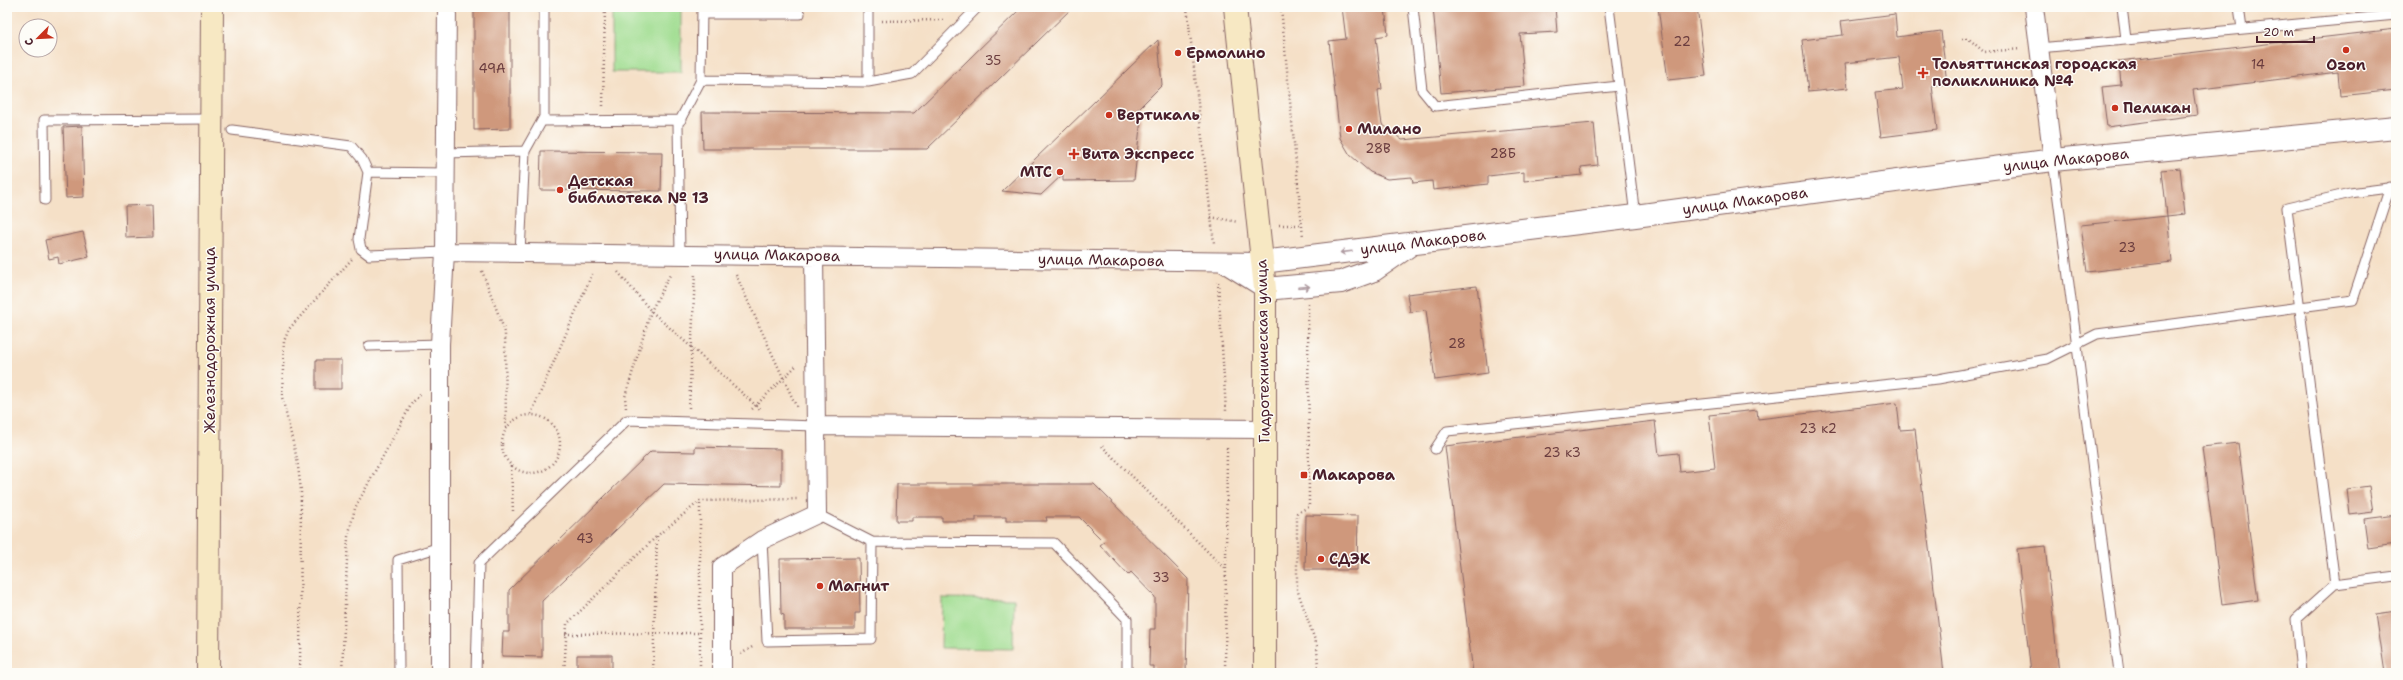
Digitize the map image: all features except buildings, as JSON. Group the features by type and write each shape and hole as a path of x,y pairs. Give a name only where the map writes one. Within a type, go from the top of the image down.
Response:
{"main road":[{"name":"Железнодорожная улица","path":"208,673 212,7"},
{"name":"Гидротехническая улица","path":"1234,7 1265,289 1265,673"}],"street":[{"path":"440,673 440,344 445,252 447,7"},
{"path":"2034,7 2053,160"},
{"name":"улица Макарова","path":"445,252 1262,262 1635,216 2053,160 2396,127"},
{"path":"1219,262 1265,289 1341,282 1374,270 1413,244"},
{"path":"722,672 722,568 762,540 817,506 814,256"},
{"path":"816,426 1265,429"}],"lane":[{"path":"520,253 525,151 544,117 544,7"},
{"path":"868,7 868,82"},
{"path":"701,80 868,82 912,74 978,7"},
{"path":"1413,7 1422,90 1435,106 1619,86"},
{"path":"1609,7 1635,216"},
{"path":"2122,7 2126,39"},
{"path":"2239,7 2242,29"},
{"path":"688,254 678,124 701,80 702,11 800,14"},
{"path":"2039,48 2396,15"},
{"path":"45,200 44,120 211,118"},
{"path":"542,121 681,120"},
{"path":"232,130 351,146 362,159 368,172 358,239 361,249 369,255 445,252"},
{"path":"446,152 525,151"},
{"path":"2053,160 2078,342 2119,673"},
{"path":"368,172 446,173"},
{"path":"1435,449 1447,431 1938,379 2047,359 2078,342 2097,334 2300,307 2353,300 2393,187 2350,193 2287,208 2300,307 2336,584"},
{"path":"369,346 440,344"},
{"path":"476,673 479,563 627,420 816,426"},
{"path":"817,506 872,542 1054,543 1127,619 1127,673"},
{"path":"762,540 767,641 871,639 872,542"},
{"path":"399,673 398,560 440,547"},
{"path":"2301,673 2296,620 2336,584 2396,576"}],"path":[{"path":"603,121 605,7"},
{"path":"1187,7 1219,262 1227,429 1225,673"},
{"path":"868,21 965,20"},
{"path":"1962,39 1969,38 1984,52 2039,48"},
{"path":"300,673 301,490 297,459 282,397 284,341 289,329 361,249"},
{"path":"475,252 505,332 506,429 502,448 505,458 511,466 520,471 538,473 553,464 558,456 560,438 556,428 550,421 531,414 521,416 512,421 506,429"},
{"path":"531,414 602,254 651,311 778,425"},
{"path":"627,420 625,397 651,311 688,254"},
{"path":"688,254 692,347 688,422"},
{"path":"727,255 795,406 816,426"},
{"path":"740,424 755,405 782,378 815,349"},
{"path":"342,673 348,536 355,508 412,403 425,389 440,381"},
{"path":"1084,428 1226,570"},
{"path":"511,466 513,530"},
{"path":"700,501 700,673"},
{"path":"564,673 566,624 657,536 700,501 817,506"},
{"path":"1309,507 1296,513 1297,589 1317,646 1318,673"},
{"path":"657,536 653,671 659,673"},
{"path":"565,634 700,633"},
{"path":"722,672 748,649 767,641"}],"green space":[{"path":"612,7 681,7 681,72 612,72"},
{"path":"942,598 1014,599 1013,649 941,648"}],"place":[{"name":"Ozon","path":"2346,50"},
{"name":"Ермолино","path":"1178,53"},
{"name":"Тольяттинская городская поликлиника №4","path":"1923,73"},
{"name":"Пеликан","path":"2115,108"},
{"name":"Вертикаль","path":"1109,115"},
{"name":"Милано","path":"1349,129"},
{"name":"Вита Экспресс","path":"1074,154"},
{"name":"МТС","path":"1060,172"},
{"name":"Детская библиотека № 13","path":"560,190"},
{"name":"Макарова","path":"1304,475"},
{"name":"СДЭК","path":"1321,559"},
{"name":"Магнит","path":"820,586"}]}
